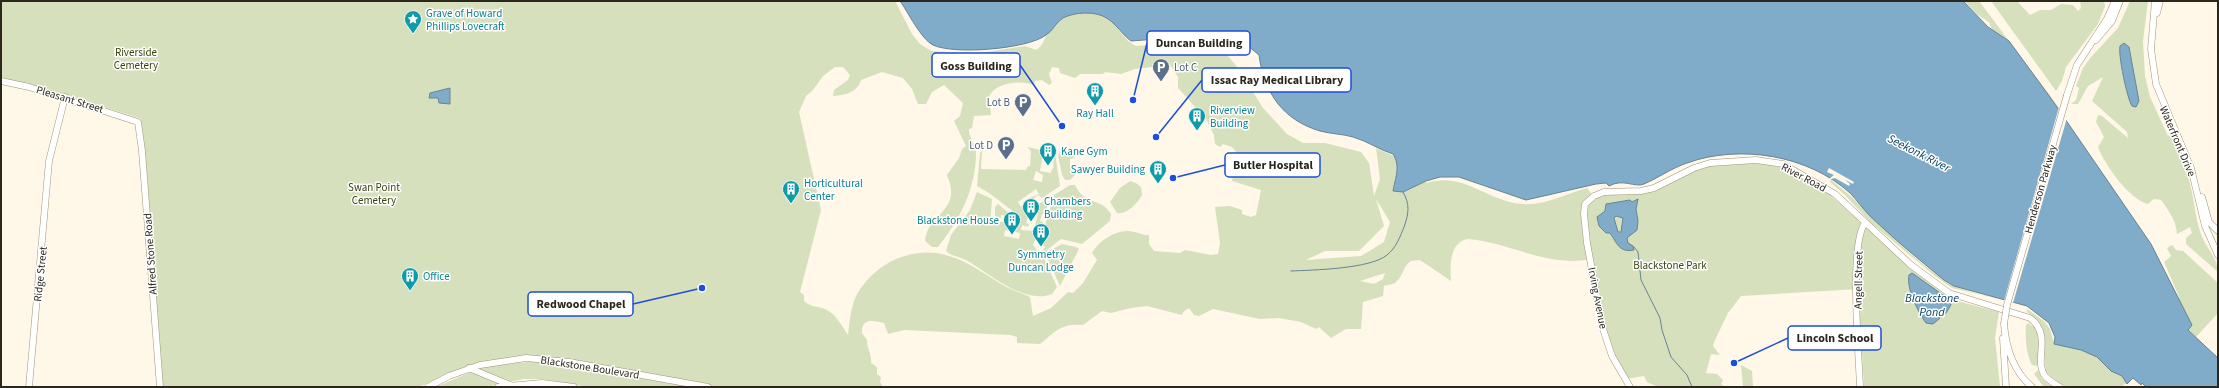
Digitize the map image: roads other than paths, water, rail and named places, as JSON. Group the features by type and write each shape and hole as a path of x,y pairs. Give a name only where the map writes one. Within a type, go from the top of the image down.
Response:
{"street":[{"name":"Henderson Parkway","path":"2006,387 2003,353 2004,324 2007,305 2074,71 2107,19 2115,1"},
{"name":"Henderson Parkway","path":"2083,55 2108,27 2121,1"},
{"name":"Waterfront Drive","path":"2155,1 2151,52 2156,84 2195,181 2208,237 2218,255"},
{"name":"Waterfront Drive","path":"2153,24 2160,1"},
{"name":"Pleasant Street","path":"1,81 65,97 138,122"},
{"name":"Ridge Street","path":"29,387 49,161 65,97"},
{"name":"Alfred Stone Road","path":"138,122 160,387"},
{"name":"River Road","path":"1586,204 1594,196 1604,192 1641,192 1654,188 1702,165 1756,160 1783,164 1829,190 1865,223 1938,285 1957,296 2026,316 2036,323 2041,335 2043,372 2049,379 2060,387"},
{"path":"2195,181 2198,184 2208,221 2218,231"},
{"name":"Irving Avenue","path":"1586,204 1584,214 1587,243 1603,329 1612,356 1630,387"},
{"name":"Angell Street","path":"1860,387 1856,287 1859,236 1865,223"},
{"path":"2208,237 2218,235"},
{"name":"Henderson Parkway","path":"2004,324 2012,360 2020,374 2032,387"},
{"name":"Blackstone Boulevard","path":"428,387 469,368 503,360 552,359 708,387"},
{"path":"469,368 512,386"},
{"name":"Blackstone Boulevard","path":"498,387 542,383 574,387"}],"water":[{"name":"Seekonk River","path":"900,1 1963,1 1988,27 2009,41 2050,97 2151,244 2192,325 2188,330 2218,358 2218,387 2146,387 2142,383 2141,385 2133,378 2127,384 2122,376 2111,371 2097,357 2081,350 2054,344 2055,337 2049,323 2027,306 1954,286 1944,280 1867,213 1850,193 1833,180 1794,162 1751,154 1729,154 1707,157 1681,165 1649,182 1640,185 1619,183 1609,186 1606,183 1596,184 1526,200 1459,177 1440,177 1426,181 1403,192 1393,191 1397,163 1393,154 1358,139 1320,131 1296,120 1286,112 1271,93 1265,81 1259,55 1235,35 1223,34 1131,41 1107,18 1096,14 1084,13 1063,18 1046,35 1037,40 1024,44 991,49 957,50 943,48 928,42 919,31"},
{"path":"2124,43 2129,47 2139,101 2136,107 2132,106 2123,76 2120,46"},
{"path":"450,88 450,104 439,103 438,98 429,98 430,93"},
{"path":"1638,199 1636,209 1638,221 1637,230 1627,238 1628,243 1633,246 1634,250 1629,251 1622,249 1610,233 1606,233 1599,226 1597,217 1605,211 1606,204 1630,200 1632,202","holes":["1616,216 1623,218 1621,232 1618,232 1614,218"]},
{"name":"Blackstone Pond","path":"1912,273 1950,300 1951,305 1946,313 1933,324 1926,323 1913,300 1909,286 1909,275"}],"waterway":[{"path":"1291,271 1355,266 1379,260 1387,255 1397,242 1407,217 1408,205 1403,192"},
{"path":"1634,247 1638,252 1641,280 1660,318 1662,330 1671,357 1687,375 1692,387"}],"place":[{"name":"Grave of Howard Phillips Lovecraft","path":"413,34"},
{"name":"Lot C","path":"1161,82"},
{"name":"Duncan Building","path":"1133,100"},
{"name":"Ray Hall","path":"1095,106"},
{"name":"Lot B","path":"1023,117"},
{"name":"Goss Building","path":"1062,126"},
{"name":"Riverview Building","path":"1197,131"},
{"name":"Issac Ray Medical Library","path":"1156,137"},
{"name":"Lot D","path":"1006,160"},
{"name":"Kane Gym","path":"1048,166"},
{"name":"Butler Hospital","path":"1173,178"},
{"name":"Sawyer Building","path":"1158,184"},
{"name":"Horticultural Center","path":"791,204"},
{"name":"Chambers Building","path":"1031,222"},
{"name":"Blackstone House","path":"1012,235"},
{"name":"Symmetry Duncan Lodge","path":"1041,247"},
{"name":"Redwood Chapel","path":"702,288"},
{"name":"Office","path":"410,291"},
{"name":"Lincoln School","path":"1734,363"}],"park label":[{"name":"Riverside Cemetery","path":"136,58"},
{"name":"Swan Point Cemetery","path":"374,193"},
{"name":"Blackstone Park","path":"1670,265"}]}
